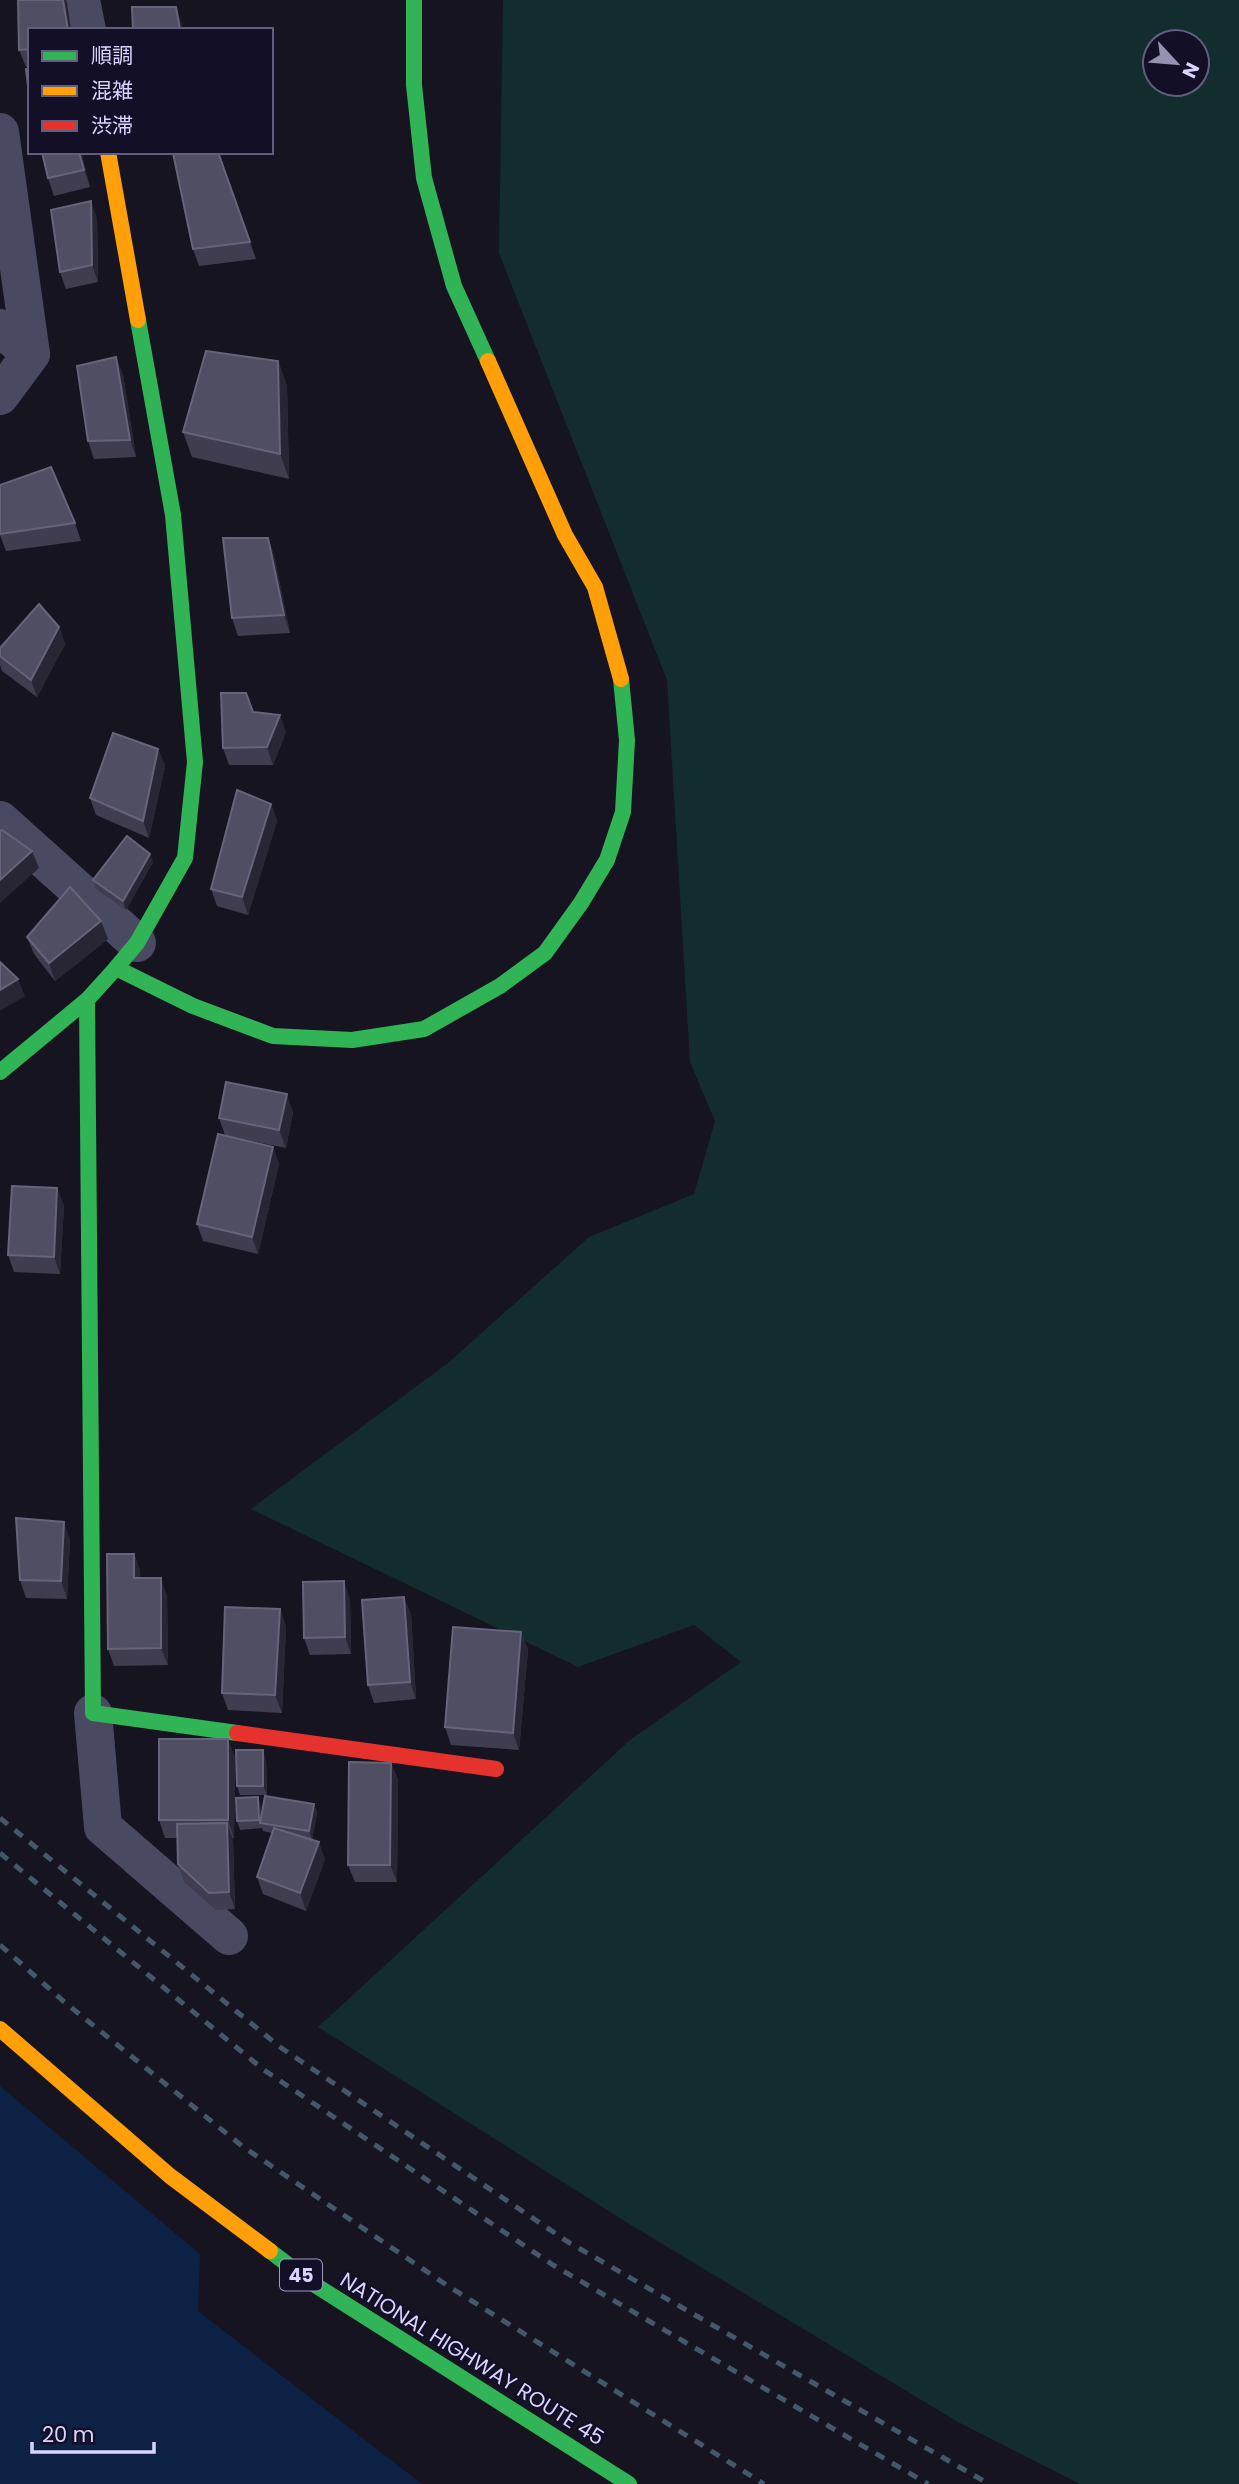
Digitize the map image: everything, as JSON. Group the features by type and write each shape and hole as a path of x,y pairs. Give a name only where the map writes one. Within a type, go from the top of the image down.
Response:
{"main road":[{"path":"127,955 193,1006 273,1036 352,1040 424,1029 500,986 545,953 581,903 607,860 623,812 627,740 621,679 595,587 565,535 454,286 425,178 414,85 414,0"},
{"path":"0,1072 87,1000 127,955 185,858 195,762 173,515 108,154"},
{"path":"87,1000 93,1713 496,1769"},
{"name":"NATIONAL HIGHWAY ROUTE 45","path":"0,2029 170,2176 312,2283 629,2484"}],"street":[{"path":"81,0 87,28"},
{"path":"0,132 31,354 0,396"},
{"path":"0,328 31,354"},
{"path":"0,820 127,955"},
{"path":"93,1713 103,1828 229,1936"}],"green space":[{"path":"503,0 1239,0 1239,2484 1080,2484 958,2422 626,2222 318,2027 630,1740 741,1662 694,1625 578,1667 251,1509 448,1363 589,1237 694,1194 715,1121 690,1062 667,680 499,253"}],"water":[{"path":"0,2086 200,2254 198,2311 422,2484 0,2484"}],"building":[{"path":"18,0 63,0 68,28 28,28 28,49 19,50"},
{"path":"132,7 176,7 180,28 133,28"},
{"path":"42,154 80,154 84,170 48,178"},
{"path":"173,154 219,154 250,242 193,249"},
{"path":"91,201 92,265 60,272 51,210"},
{"path":"206,351 278,361 280,454 183,432"},
{"path":"116,357 130,440 88,441 77,366"},
{"path":"51,467 75,523 0,534 0,485"},
{"path":"223,538 268,538 284,615 232,618"},
{"path":"39,604 59,627 31,680 0,656 0,648"},
{"path":"221,693 246,693 253,712 280,715 267,747 223,748"},
{"path":"113,733 158,749 143,821 90,798"},
{"path":"237,790 271,804 242,897 211,889"},
{"path":"0,831 32,851 0,880"},
{"path":"127,836 150,854 123,901 93,880"},
{"path":"70,887 101,921 49,963 27,937"},
{"path":"0,962 18,979 0,990"},
{"path":"226,1082 287,1094 279,1130 219,1118"},
{"path":"218,1134 273,1147 252,1237 197,1224"},
{"path":"12,1186 57,1188 54,1257 8,1255"},
{"path":"16,1518 64,1522 61,1581 20,1580"},
{"path":"107,1554 134,1554 134,1578 161,1578 161,1648 108,1649"},
{"path":"344,1581 345,1637 304,1638 303,1582"},
{"path":"404,1597 410,1682 368,1685 362,1600"},
{"path":"225,1607 280,1609 275,1695 222,1693"},
{"path":"453,1627 521,1632 513,1733 445,1727"},
{"path":"159,1739 228,1739 228,1820 159,1820"},
{"path":"236,1750 263,1750 263,1786 237,1786"},
{"path":"349,1762 391,1763 390,1865 348,1865"},
{"path":"265,1796 314,1804 309,1831 260,1823"},
{"path":"258,1797 259,1820 237,1821 236,1798"},
{"path":"227,1823 229,1892 209,1893 178,1864 177,1824"},
{"path":"274,1828 319,1842 300,1893 257,1877"}],"railway":[{"path":"0,1818 280,2047 568,2242 989,2484"},
{"path":"0,1853 264,2070 553,2265 928,2484"},
{"path":"0,1945 62,2000 242,2146 448,2286 764,2484"}],"traffic: fast":[{"path":"414,0 414,85 424,178 454,286 488,361"},
{"path":"0,1072 87,1000 116,968 137,943 185,858 195,762 173,515 138,320"},
{"path":"116,968 193,1006 273,1036 352,1040 424,1029 500,986 545,953 581,903 607,860 623,812 627,740 621,679"},
{"path":"87,1000 93,1713 237,1733"},
{"path":"270,2251 312,2283 629,2484"}],"traffic: slow":[{"path":"108,154 138,320"},
{"path":"488,361 565,535 595,587 621,679"},
{"path":"0,2029 170,2176 270,2251"}],"traffic: jam":[{"path":"237,1733 496,1769"}]}
